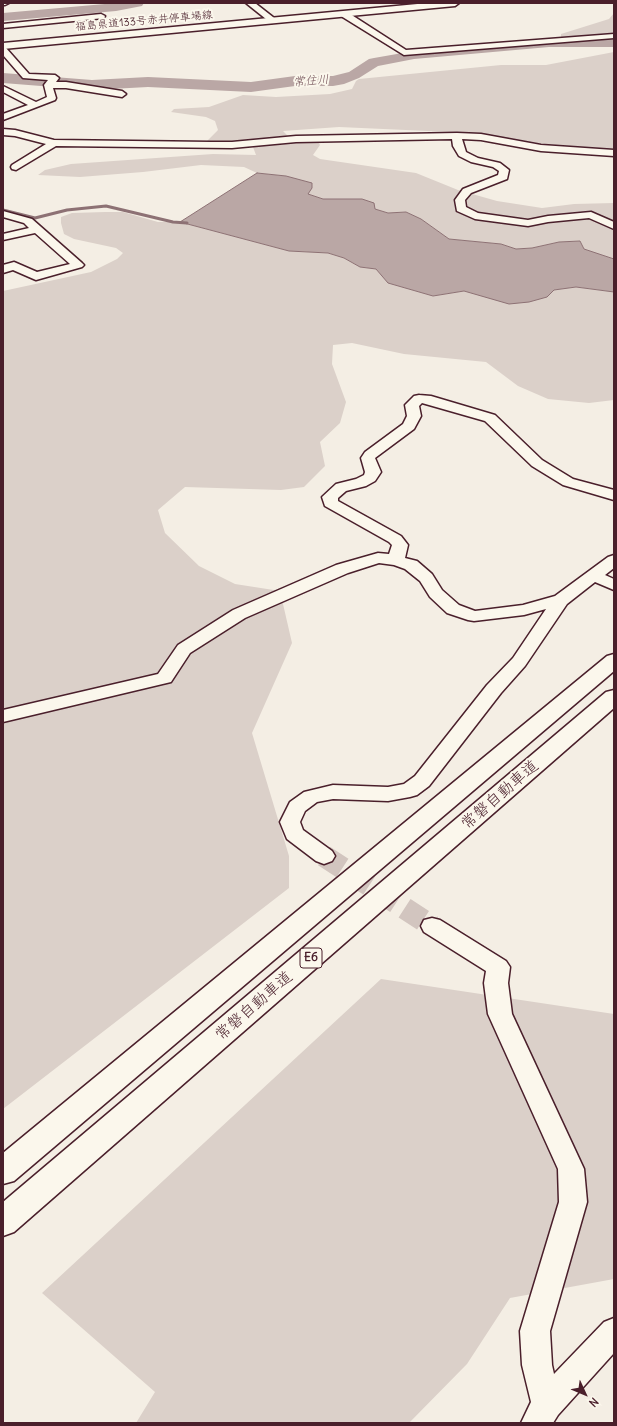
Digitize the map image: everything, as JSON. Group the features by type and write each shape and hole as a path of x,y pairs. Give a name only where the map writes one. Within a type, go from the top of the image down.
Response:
{"main road":[{"name":"福島県道133号赤井停車場線","path":"3,46 274,21 416,5 455,3"},
{"name":"E6","path":"3,1171 614,660"},
{"name":"常磐自動車道","path":"5,1220 614,697"}],"street":[{"path":"250,3 274,21"},
{"path":"344,14 404,53 548,40 592,39 614,36"},
{"path":"4,30 101,16"},
{"path":"3,50 26,76 55,78 50,82"},
{"path":"50,82 122,94"},
{"path":"3,117 52,98 50,82"},
{"path":"3,89 36,105"},
{"path":"3,132 15,133 54,142 232,145 296,139 457,136 481,137 542,148 614,153"},
{"path":"457,136 462,154 475,160 496,165 504,170 503,177 467,191 460,200 461,209 475,216 528,223 548,219 591,215 614,226"},
{"path":"16,167 54,142"},
{"path":"3,269 14,266 36,276 78,265 28,222 5,216"},
{"path":"3,237 37,229"},
{"path":"396,560 400,545 395,539 331,503 330,497 341,487 361,483 370,478 373,472 368,458 372,452 409,426 414,416 412,406 419,399 426,399 490,418 538,463 568,482 614,495"},
{"path":"3,716 164,678 184,649 239,614 342,569 378,558 396,560 412,565 426,578 436,593 453,609 474,616 524,610 561,600 603,580 614,560"},
{"path":"324,856 294,834 290,822 297,807 311,797 333,792 388,794 410,790 422,781 494,689 519,662 561,600"},
{"path":"432,926 498,968 496,983 500,1014 571,1169 573,1202 566,1230 535,1330 541,1413"},
{"path":"541,1413 614,1332"}],"shaded area":[{"path":"614,13 614,33 574,38 561,37 561,34 609,19"},
{"path":"614,52 614,151 536,143 472,133 339,127 283,131 289,137 235,142 207,141 218,130 215,121 206,117 171,112 174,109 209,107 243,95 276,97 330,94 352,89 356,81 359,79 501,65 546,65"},
{"path":"317,140 320,145 313,155 320,159 416,173 458,190 497,201 542,208 574,204 614,203 614,259 595,254 584,249 580,241 559,242 532,248 516,249 501,244 449,239 421,219 406,212 388,213 375,209 362,199 323,199 308,194 286,176 257,173 244,167 201,165 143,172 80,177 38,175 45,170 71,164 213,154 256,155 253,147"},
{"path":"257,173 286,176 312,183 312,188 308,194 323,199 362,199 374,203 375,209 388,213 406,212 421,219 449,239 501,244 516,249 532,248 559,242 580,241 584,249 614,259 614,292 576,287 554,290 547,297 529,302 509,304 464,291 433,296 388,283 376,269 360,267 344,258 328,253 289,251 180,222"},
{"path":"123,212 158,222 180,222 289,251 328,253 344,258 360,267 376,269 389,283 433,296 464,291 483,295 547,297 554,290 576,287 614,292 614,400 589,403 548,399 518,386 486,362 404,354 352,343 333,345 332,364 346,402 340,423 320,442 325,466 304,487 281,490 185,487 158,510 165,533 199,566 235,584 280,591 292,643 252,733 289,856 289,888 3,1109 3,291 91,272 117,259 123,253 116,248 74,239 64,234 61,223 61,217 72,213"},
{"path":"381,979 614,1014 614,1279 510,1298 467,1364 409,1423 136,1423 155,1392 42,1293"}],"waterway":[{"path":"3,17 116,7 137,3"},
{"name":"常住川","path":"3,78 92,85 148,82 251,87 295,81 333,81 344,79 354,75 374,62 414,55 549,43 614,43"},
{"path":"3,210 35,218 67,210 106,206 173,222 187,223"}],"tunnel":[{"path":"324,856 432,926"}]}
